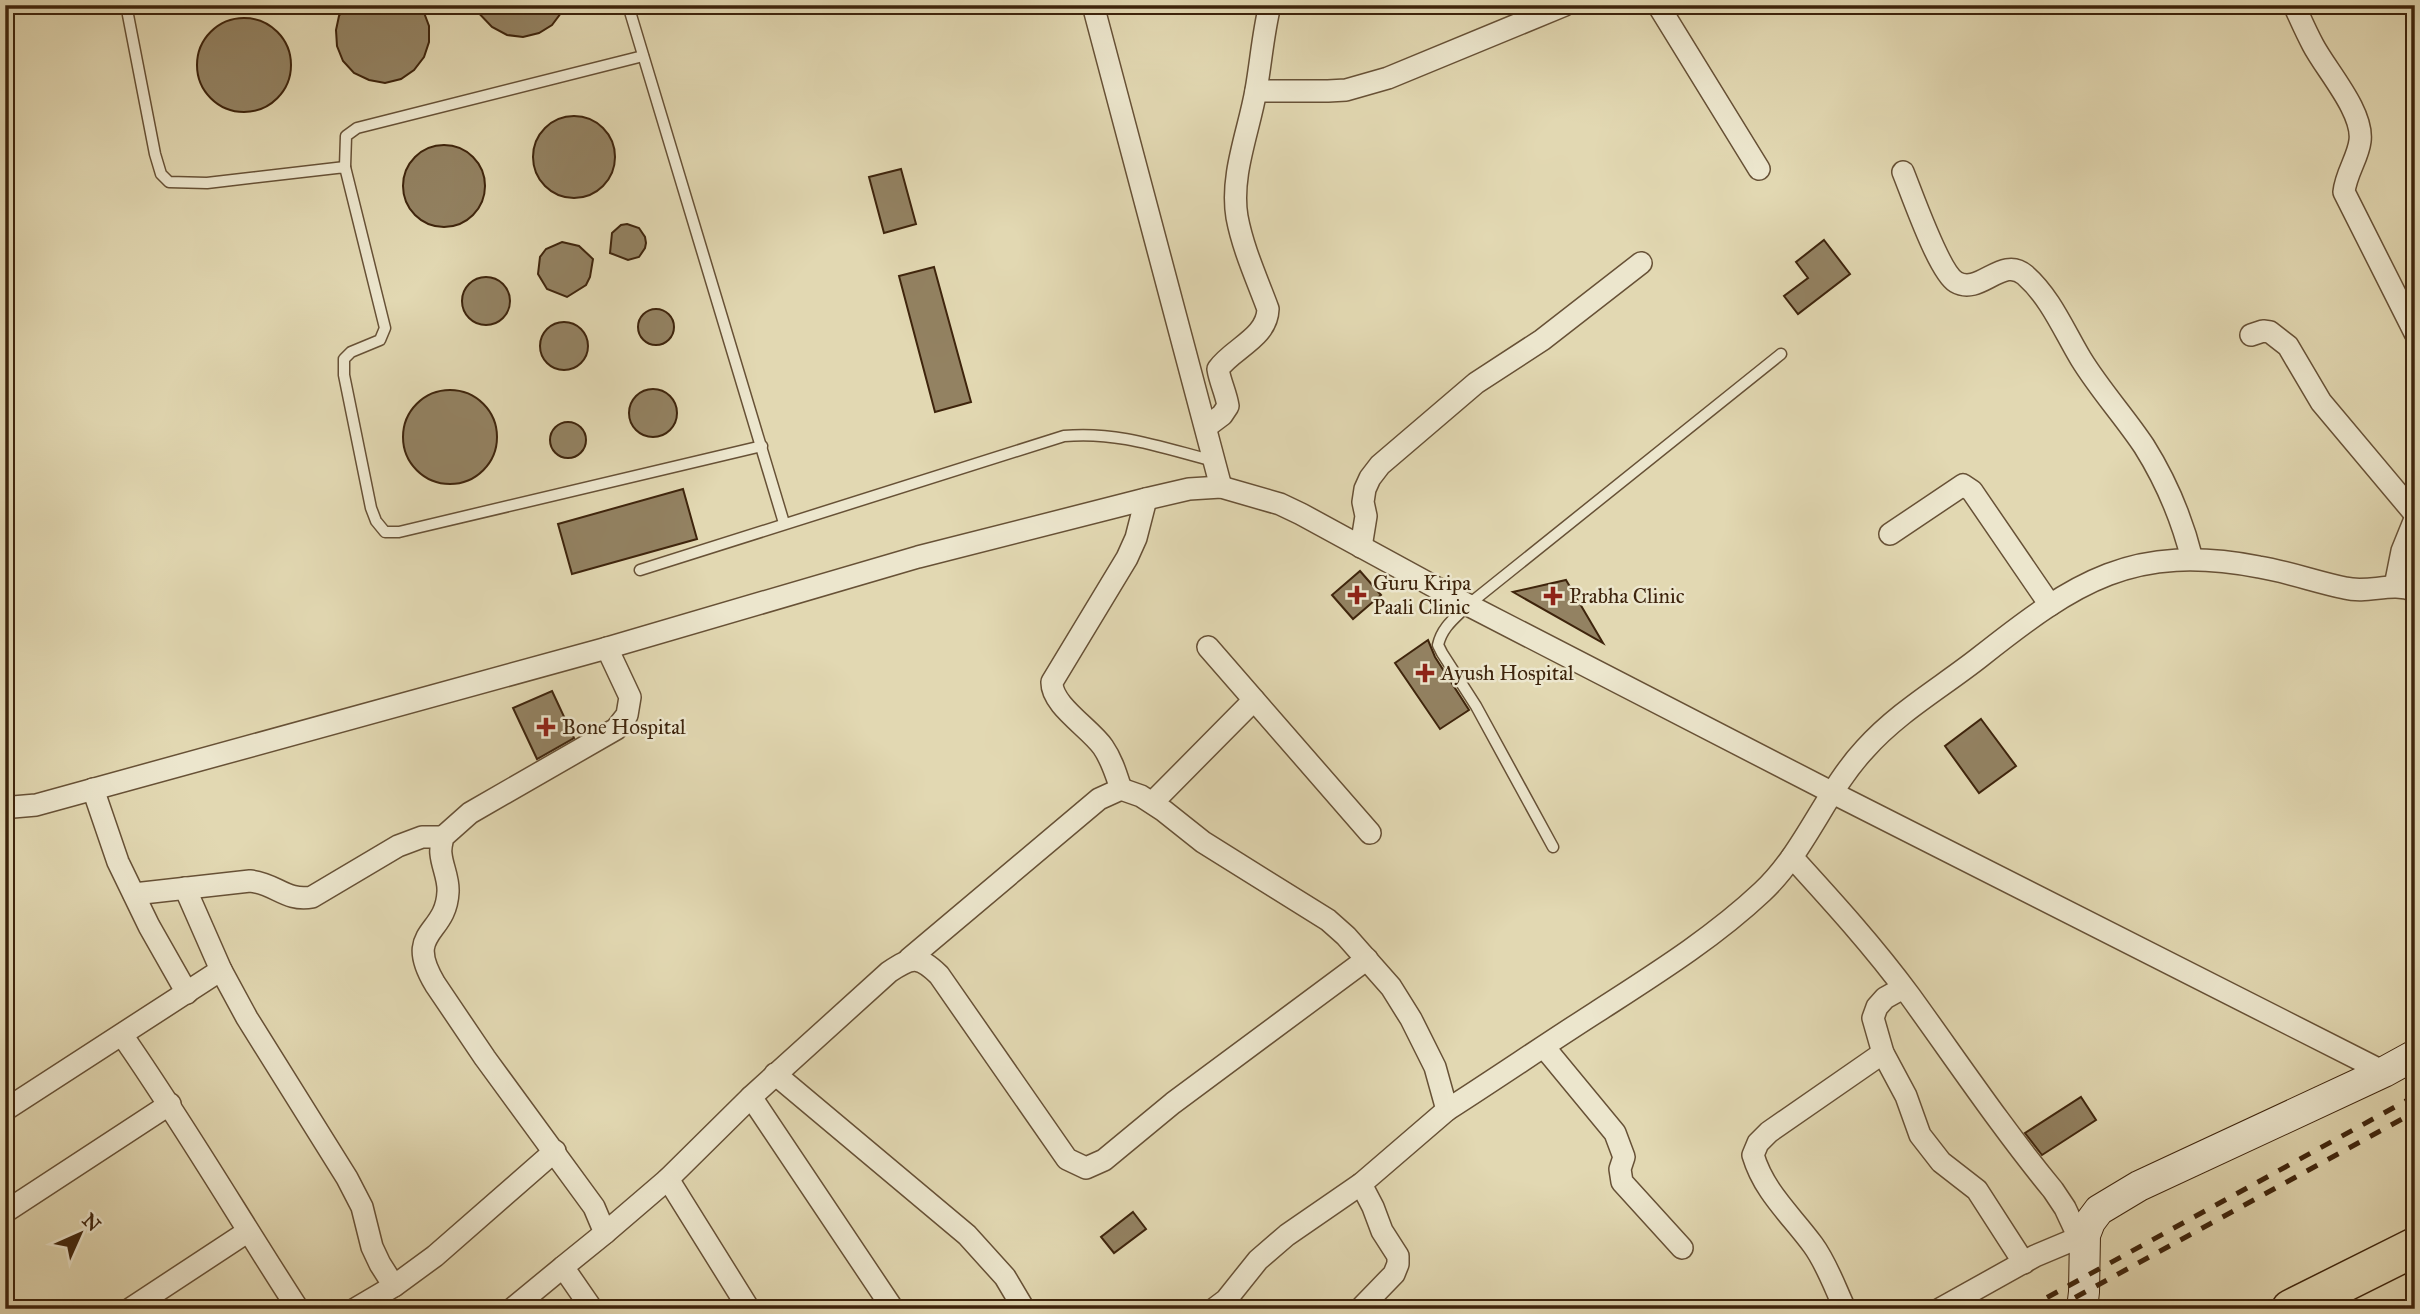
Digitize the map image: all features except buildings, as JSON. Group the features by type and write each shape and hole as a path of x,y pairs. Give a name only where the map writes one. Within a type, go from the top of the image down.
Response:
{"highway":[{"path":"2291,1309 2415,1247"}],"street":[{"path":"1093,5 1222,487"},
{"path":"1206,427 1222,415 1228,406 1218,369 1257,334 1268,319 1268,309 1237,215 1238,171 1256,91 1270,5"},
{"path":"1256,91 1328,92 1366,85 1565,5"},
{"path":"1658,5 1759,169"},
{"path":"2294,5 2312,44 2349,105 2360,129 2360,142 2345,179 2344,192 2413,325"},
{"path":"1903,172 1935,250 1952,280 1970,285 2008,268 2017,270 2038,288 2081,359 2154,463 2177,509 2192,559"},
{"path":"1361,547 1366,516 1363,502 1365,489 1380,465 1476,383 1542,340 1641,263"},
{"path":"1224,1306 1258,1260 1287,1235 1360,1184 1447,1110 1703,940 1763,891 1792,857 1850,766 1880,734 1922,699 2077,588 2119,570 2162,561 2192,559 2257,566 2348,589 2405,588 2402,551 2415,517 2321,402 2288,346 2270,332 2251,335"},
{"path":"1890,534 1963,485 1972,491 2050,605"},
{"path":"5,803 13,807 36,805 607,648 918,557 1189,489 1222,487 1280,504 1468,605 1831,792 2384,1072"},
{"path":"1121,789 1110,757 1101,744 1051,692 1052,682 1127,558 1136,538 1146,499"},
{"path":"1208,647 1370,833"},
{"path":"605,1233 594,1207 485,1058 427,971 422,954 423,943 440,916 448,892 441,853 443,837 470,813 616,729 627,715 630,697 607,648"},
{"path":"1153,802 1254,700"},
{"path":"93,789 108,836 134,894 187,993"},
{"path":"512,1309 668,1179 775,1074 889,972 909,960 1099,799 1121,789 1153,802 1203,842 1328,920 1391,987 1411,1019 1435,1067 1447,1110"},
{"path":"134,894 250,881 264,883 287,896 299,899 312,897 398,846 422,837 443,837"},
{"path":"1792,857 1859,931 2065,1208 2082,1237 2082,1309"},
{"path":"185,888 221,971 247,1018 347,1178 362,1207 372,1247 394,1286"},
{"path":"909,960 925,962 939,975 1067,1159 1086,1168 1104,1160 1195,1087 1367,959"},
{"path":"5,1110 221,971"},
{"path":"1903,988 1885,998 1877,1007 1873,1018 1884,1053 1906,1096 1920,1135 1941,1162 1977,1190 2024,1263"},
{"path":"122,1035 170,1104 247,1232 298,1309"},
{"path":"1544,1046 1615,1133 1623,1157 1620,1170 1622,1182 1682,1248"},
{"path":"1845,1309 1819,1254 1775,1201 1753,1155 1758,1143 1769,1132 1884,1053"},
{"path":"1940,1309 2024,1263 2082,1237 2099,1210 2115,1198 2415,1055"},
{"path":"775,1074 967,1236 1005,1278 1024,1309"},
{"path":"751,1097 893,1309"},
{"path":"5,1212 170,1104"},
{"path":"355,1309 394,1286 435,1256 555,1151"},
{"path":"668,1179 749,1309"},
{"path":"1360,1184 1382,1231 1398,1256 1394,1274 1360,1309"},
{"path":"130,1309 247,1232"},
{"path":"563,1267 592,1309"}],"lane":[{"path":"128,5 155,154 161,174 169,182 207,183 345,167"},
{"path":"628,5 785,523"},
{"path":"643,56 357,128 346,136 345,167 385,328 380,340 351,352 344,359 344,374 371,508 384,532 399,532 762,446"},
{"path":"1553,847 1476,706 1438,645 1446,626 1468,605 1781,354"},
{"path":"640,569 1064,436 1092,433 1129,438 1214,461"}],"railway":[{"path":"2026,1309 2415,1096"},
{"path":"2054,1309 2415,1112"}],"place":[{"name":"Guru Kripa Paali Clinic","path":"1357,595"},
{"name":"Prabha Clinic","path":"1553,596"},
{"name":"Ayush Hospital","path":"1425,673"},
{"name":"Bone Hospital","path":"546,727"}]}
